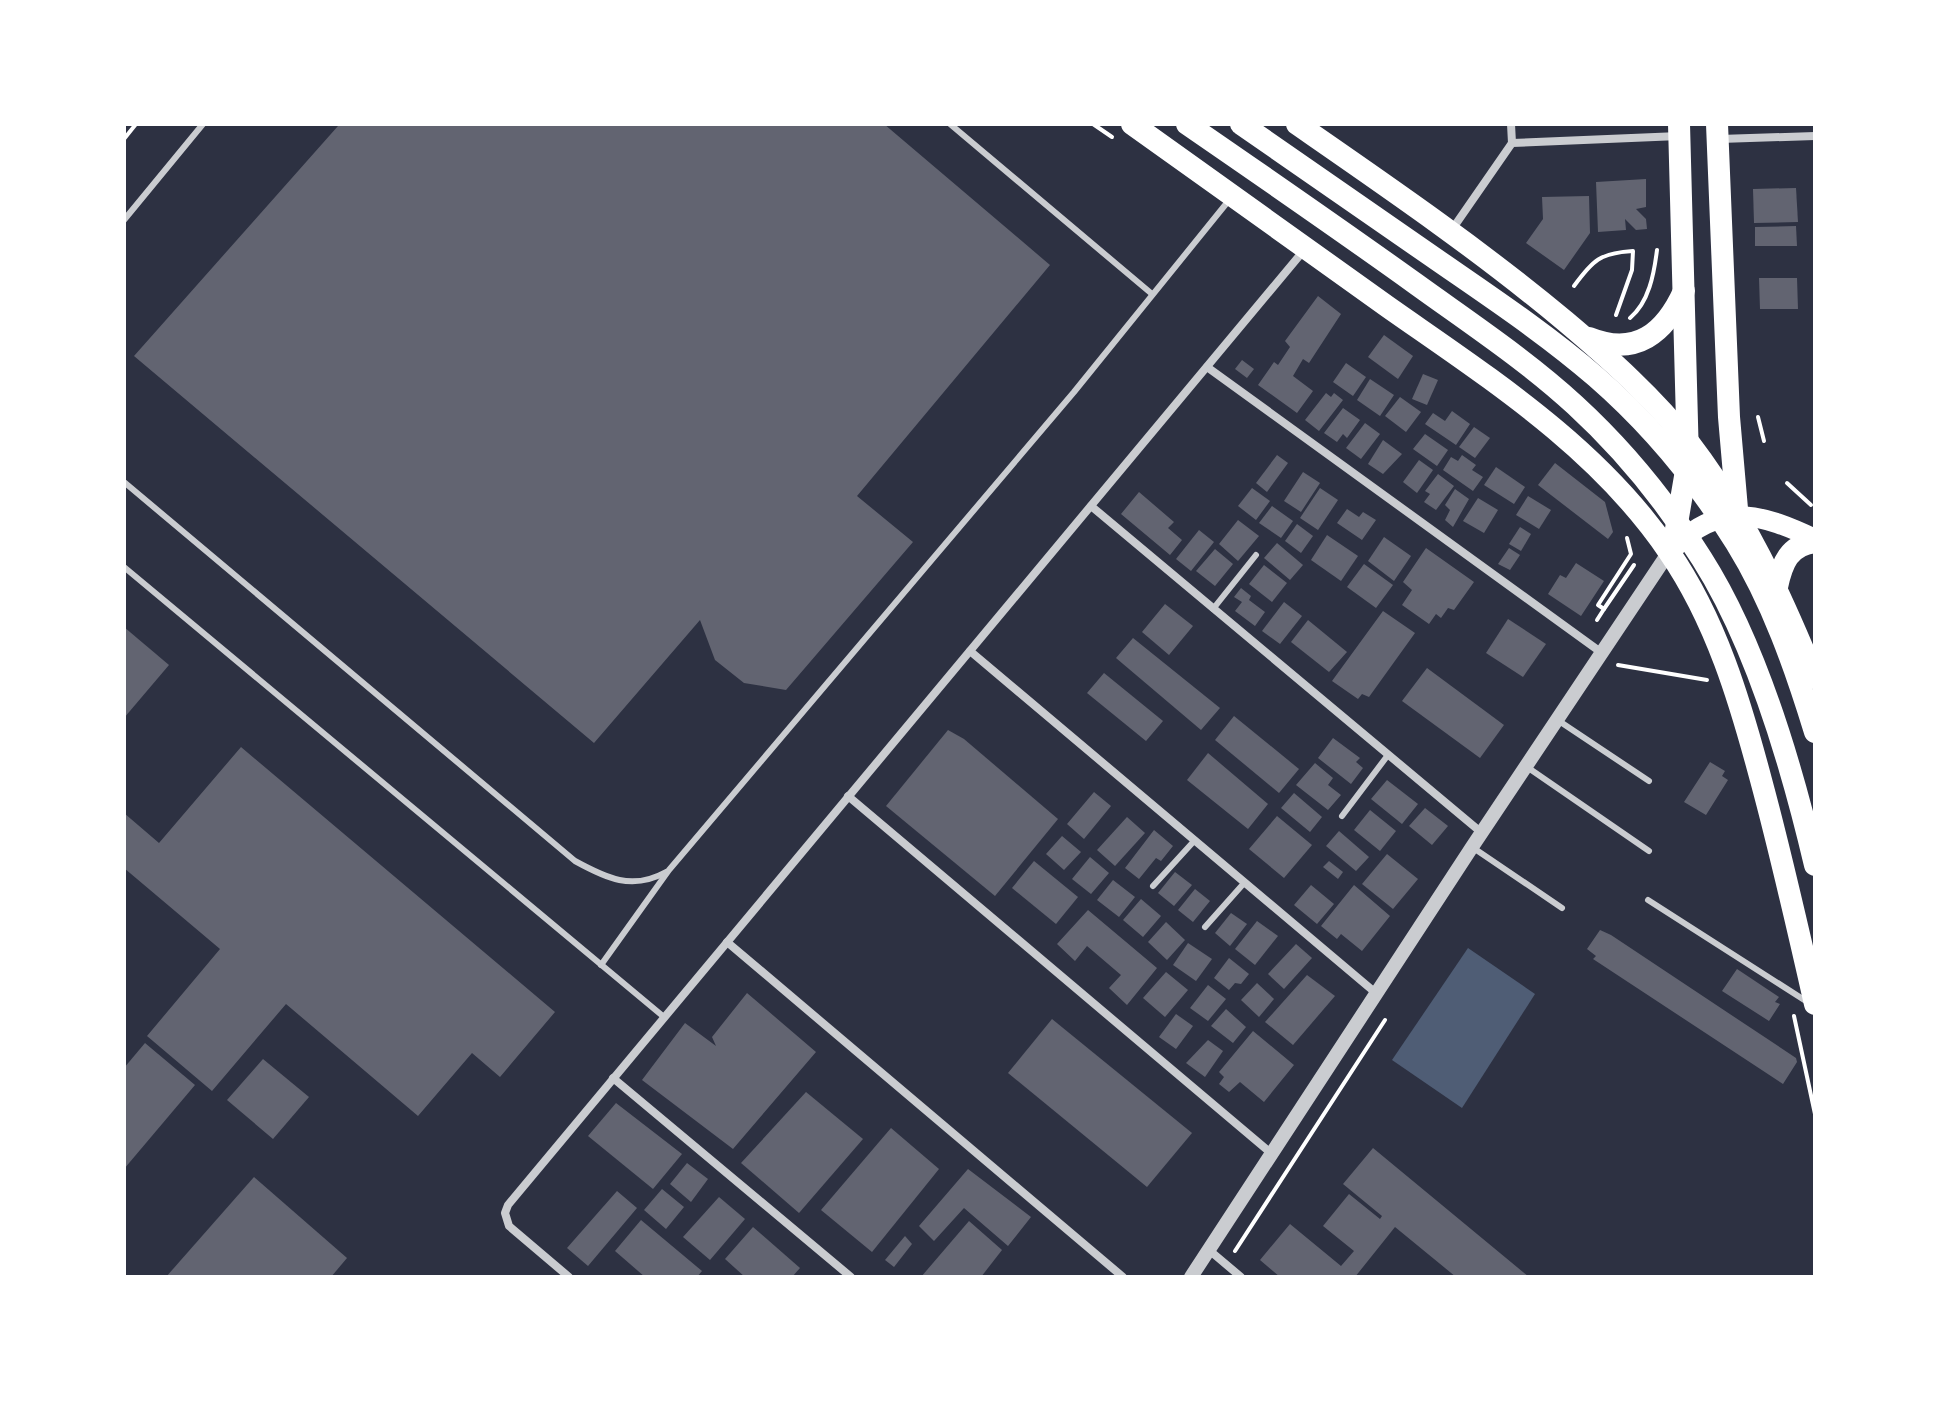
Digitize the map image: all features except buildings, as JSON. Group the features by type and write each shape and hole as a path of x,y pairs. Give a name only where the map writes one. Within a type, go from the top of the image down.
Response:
{"highway":[{"path":"1132,124 1512,395 1593,463 1635,507 1669,552 1696,598 1722,654 1748,730 1778,841 1815,1005"},
{"path":"1187,124 1483,332 1575,405 1613,443 1681,527 1704,561 1727,605 1757,674 1792,778 1815,865"},
{"path":"1241,124 1507,309 1586,368 1635,414 1716,513 1763,593 1786,646 1815,732"},
{"path":"1297,124 1504,270 1630,379 1688,442 1715,478 1777,587 1815,678"},
{"path":"1669,552 1685,489 1688,442 1679,130"},
{"path":"1718,132 1729,417 1737,514"},
{"path":"1581,334 1599,342 1631,345 1667,323 1685,290"},
{"path":"1669,552 1709,492 1729,417"},
{"path":"1777,587 1780,570 1788,555 1799,546 1815,540"}],"main road":[{"path":"1669,552 1698,529 1737,514 1779,523 1815,540"}],"street":[{"path":"1451,231 1512,143 1511,124"},
{"path":"1512,143 1679,130"},
{"path":"1718,132 1815,136"},
{"path":"569,1277 509,1226 505,1213 508,1205 1305,249"},
{"path":"1207,367 1602,653"},
{"path":"1091,506 1482,833"},
{"path":"1191,1277 1669,552"},
{"path":"970,651 1377,994"},
{"path":"848,796 1272,1154"},
{"path":"727,942 1123,1277"},
{"path":"613,1078 851,1277"},
{"path":"1209,1250 1241,1277"}],"lane":[{"path":"124,220 203,124"},
{"path":"950,124 1152,294"},
{"path":"601,965 669,870 1074,392 1233,196"},
{"path":"124,482 575,861 604,877 632,884 654,879 669,870"},
{"path":"1213,609 1256,555"},
{"path":"124,567 664,1017"},
{"path":"1557,719 1649,781"},
{"path":"1342,816 1388,755"},
{"path":"1526,767 1649,851"},
{"path":"1153,886 1195,840"},
{"path":"1472,847 1562,908"},
{"path":"1205,927 1245,882"},
{"path":"1648,900 1815,1005"}],"path":[{"path":"124,139 136,124"},
{"path":"1621,324 1642,305 1650,285 1658,243"},
{"path":"1574,286 1589,265 1608,252 1633,251 1632,270 1616,315"},
{"path":"1758,417 1764,441"},
{"path":"1787,483 1811,505"},
{"path":"1604,609 1598,605 1631,554 1623,525"},
{"path":"1584,640 1634,565"}],"water":[{"path":"1468,948 1535,994 1462,1108 1392,1060"}]}
